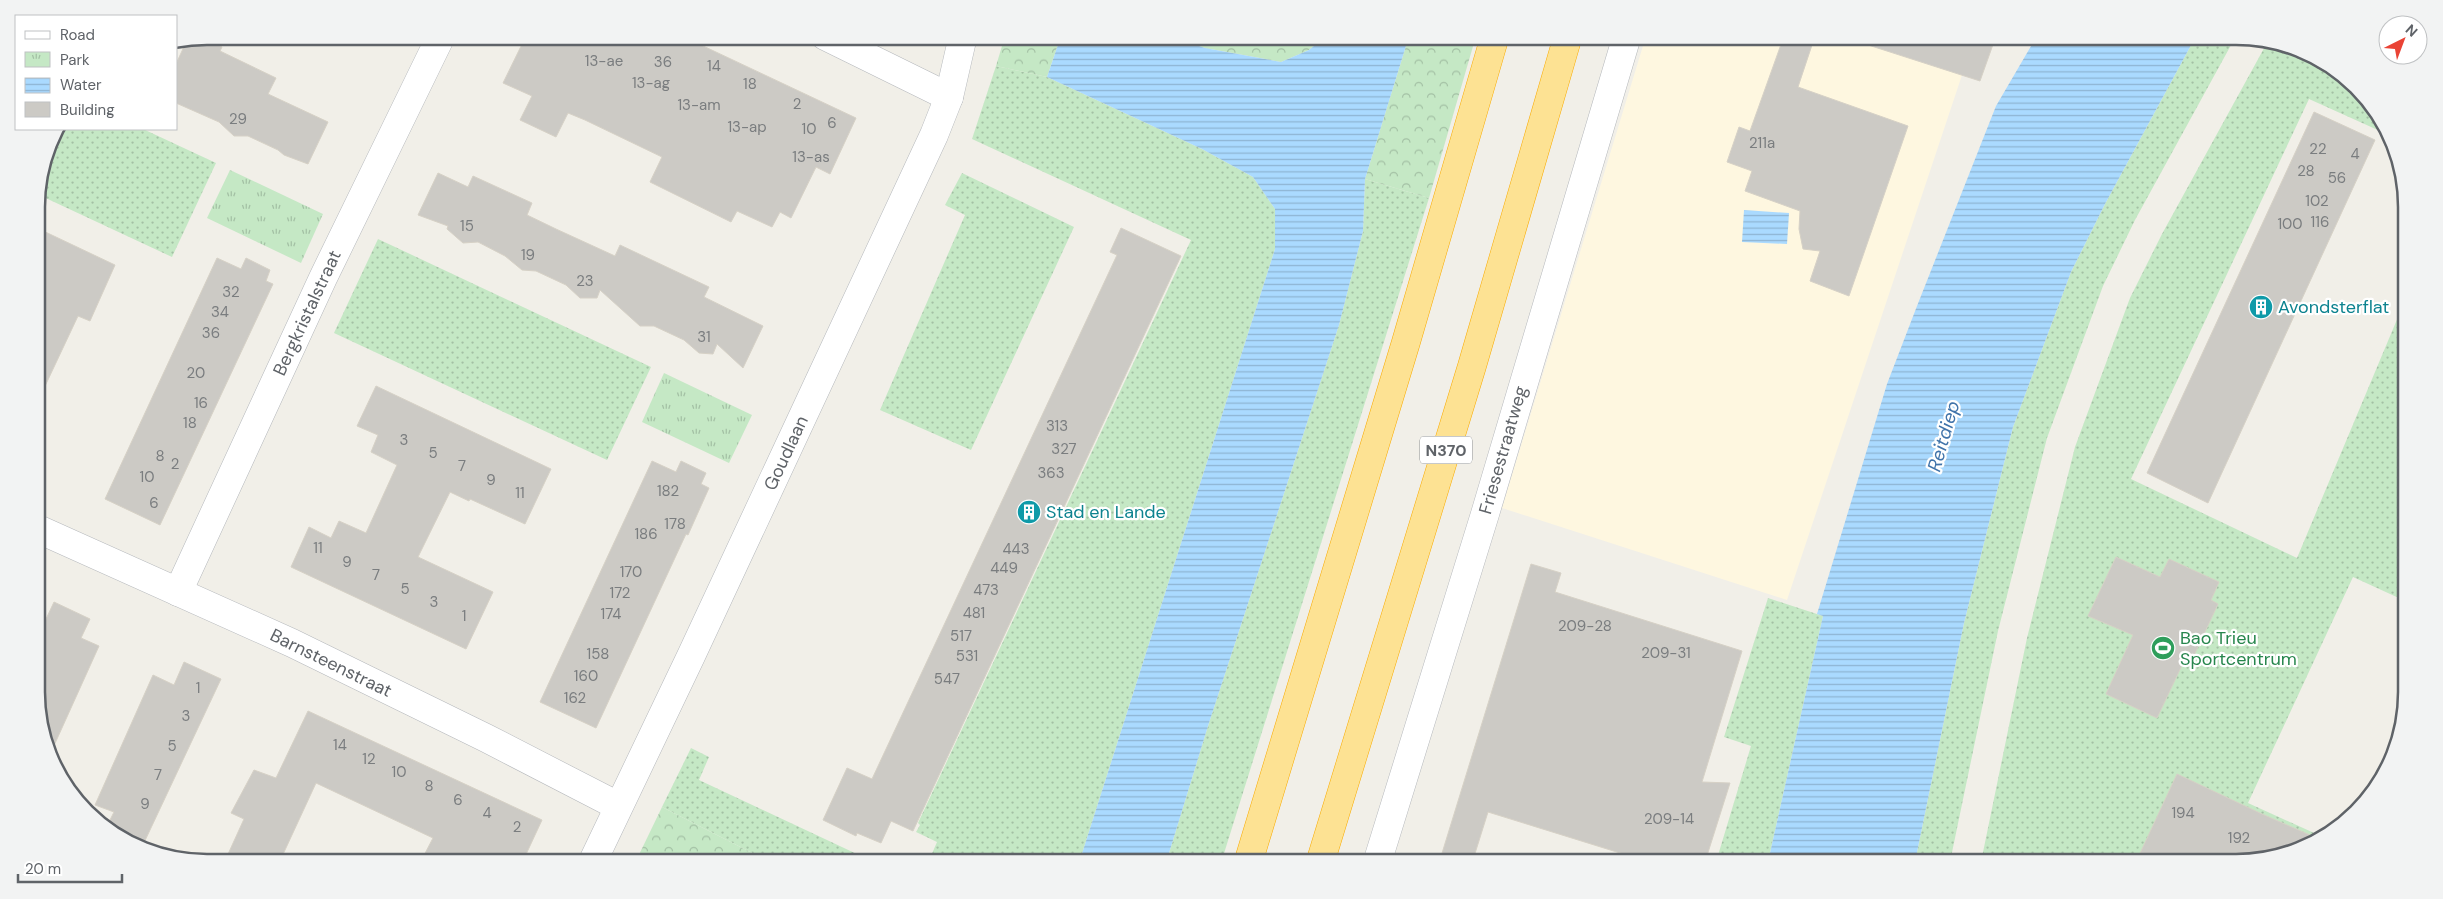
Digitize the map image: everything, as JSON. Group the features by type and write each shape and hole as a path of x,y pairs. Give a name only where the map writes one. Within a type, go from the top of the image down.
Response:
{"highway":[{"path":"1251,854 1406,342 1492,45"},
{"name":"N370","path":"1322,854 1472,366 1565,45"}],"street":[{"name":"Bergkristalstraat","path":"178,592 323,278 437,45"},
{"path":"844,45 949,96"},
{"name":"Goudlaan","path":"596,854 894,221 949,96 961,45"},
{"name":"Friesestraatweg","path":"1380,854 1485,514 1624,45"},
{"name":"Barnsteenstraat","path":"45,535 301,647 618,806"}],"shaded area":[{"path":"1643,45 1978,45 1963,72 1787,600 1502,508"}],"green space":[{"path":"1002,45 1058,45 1047,77 996,66"},
{"path":"1196,45 1315,45 1309,50 1281,62"},
{"path":"1406,45 1473,45 1429,198 1365,179"},
{"path":"2191,45 2231,45 2135,220 2103,286 2047,438 1998,631 1952,854 1917,854 1964,623 2013,427 2071,272 2105,204"},
{"path":"2264,48 2288,54 2317,67 2335,78 2365,108 2378,130 2309,99 2131,479 2297,558 2398,317 2398,598 2353,577 2248,803 2315,833 2298,842 2268,851 2247,854 1983,854 2027,638 2075,447 2130,298 2162,234"},
{"path":"996,66 1047,77 1202,149 1253,177 1275,209 1275,249 1082,854 932,854 937,842 916,832 920,825 918,823 1191,240 972,139"},
{"path":"65,130 145,130 216,163 172,257 45,198 51,165 57,145"},
{"path":"230,170 323,214 301,263 207,218"},
{"path":"962,173 1074,227 971,450 880,410 965,215 945,205"},
{"path":"1365,179 1429,198 1224,854 1169,854 1208,726 1339,325 1363,231"},
{"path":"378,239 651,367 607,460 334,333"},
{"path":"664,373 752,415 729,463 642,422"},
{"path":"1768,598 1823,616 1770,854 1718,854 1751,746 1724,737"},
{"path":"691,748 709,757 699,780 857,854 754,854 662,807"},
{"path":"662,807 754,854 639,854"}],"water":[{"path":"1058,45 1196,45 1281,62 1309,50 1315,45 1406,45 1365,179 1363,231 1339,325 1208,726 1169,854 1082,854 1275,249 1275,209 1253,177 1202,149 1047,77"},
{"name":"Reitdiep","path":"2032,45 2191,45 2105,204 2071,272 2013,427 1964,623 1917,854 1770,854 1823,616 1817,614 1887,384 1996,106"},
{"path":"1744,210 1789,213 1787,244 1742,242"}],"building":[{"path":"218,45 222,47 220,51 276,78 268,94 328,122 308,164 284,155 278,150 248,136 234,136 219,122 178,104 178,60 184,47"},
{"path":"522,45 701,45 856,118 830,174 816,167 791,218 780,212 772,227 737,211 731,222 650,182 662,157 585,120 568,113 556,137 520,120 532,96 503,83"},
{"path":"1781,45 1812,45 1798,87 1908,126 1849,296 1810,281 1820,251 1803,249 1799,229 1800,211 1745,191 1752,171 1727,162 1739,127 1750,131"},
{"path":"1868,45 1993,45 1980,81"},
{"name":"Avondsterflat","path":"2314,112 2375,140 2208,503 2147,473"},
{"path":"438,173 468,187 473,176 532,203 527,215 556,229 615,256 620,245 709,287 704,297 763,326 743,368 717,344 713,354 699,353 684,340 654,326 640,326 600,290 597,298 580,298 566,285 536,271 522,270 505,256 478,242 463,243 447,229 448,226 418,215"},
{"name":"Stad en Lande","path":"1121,228 1181,256 913,831 891,821 881,843 857,833 856,836 823,820 847,768 872,779 1117,255 1110,252"},
{"path":"45,232 115,265 90,321 78,316 45,386"},
{"path":"217,258 241,269 246,258 270,270 266,281 273,284 160,525 105,499"},
{"path":"376,386 551,469 525,524 450,492 418,557 493,592 466,649 291,567 309,527 331,538 339,521 366,533 397,465 371,452 378,435 357,426"},
{"path":"652,461 676,472 681,461 706,473 701,484 709,488 596,728 540,702"},
{"name":"Bao Trieu Sportcentrum","path":"2116,557 2160,577 2169,559 2219,582 2211,600 2218,604 2190,664 2184,661 2157,718 2106,694 2133,635 2088,616"},
{"path":"1531,564 1561,573 1555,592 1742,651 1702,782 1730,783 1708,854 1623,854 1488,812 1475,854 1442,854"},
{"path":"54,602 90,619 81,638 99,646 54,745 48,724 45,703 45,621"},
{"path":"184,662 221,679 145,841 109,821 114,812 95,805 153,675 174,685"},
{"path":"308,711 542,820 526,854 425,854 433,838 316,783 283,854 228,854 244,819 231,813 254,770 276,778"},
{"path":"2177,774 2311,835 2298,842 2268,851 2247,854 2140,854"}],"place":[{"name":"Avondsterflat","path":"2261,307"},
{"name":"Stad en Lande","path":"1029,512"},
{"name":"Bao Trieu Sportcentrum","path":"2163,648"}]}
